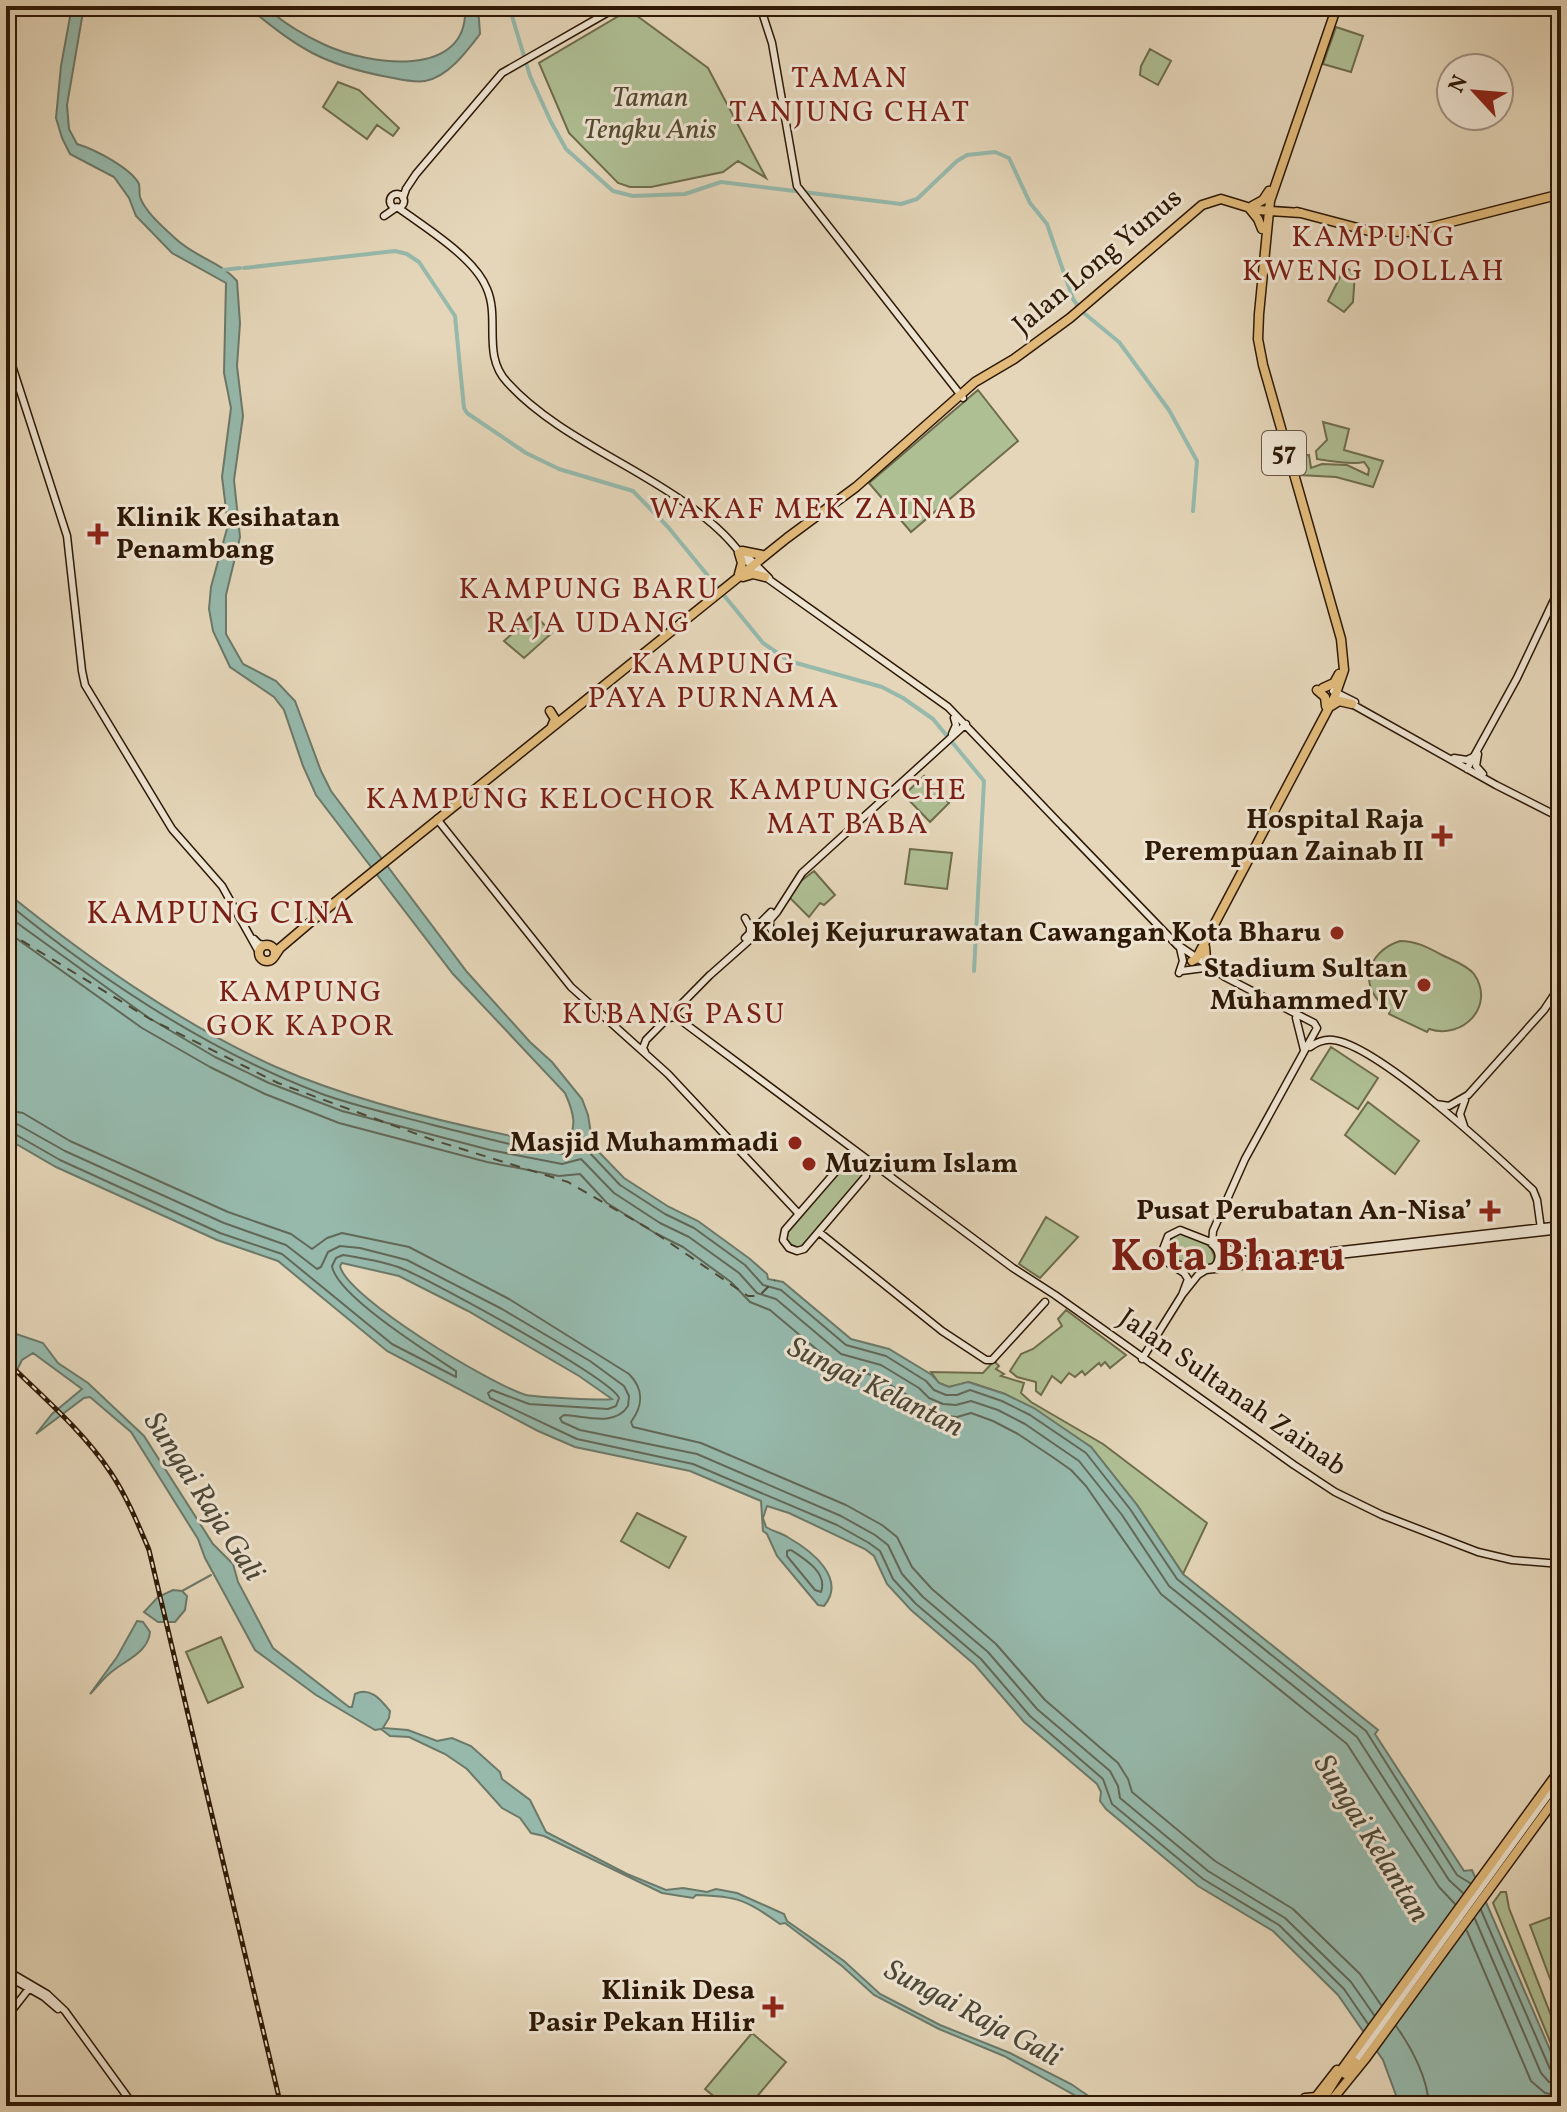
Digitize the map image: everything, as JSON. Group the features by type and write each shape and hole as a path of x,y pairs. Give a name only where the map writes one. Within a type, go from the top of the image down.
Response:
{"main road":[{"path":"394,195 411,182 499,76 619,6"},
{"path":"760,6 772,43 797,186 960,398"},
{"name":"57","path":"1335,6 1271,191 1264,229 1254,347 1332,622 1341,676"},
{"path":"394,205 404,200 411,182"},
{"path":"1271,191 1276,204 1287,211 1272,217 1264,229 1250,207 1260,203 1271,191"},
{"name":"Jalan Long Yunus","path":"313,920 753,564 856,487 990,374 1070,318 1202,205 1216,199 1267,210 1301,213 1369,231 1412,232 1561,194"},
{"path":"394,195 400,195 415,220"},
{"path":"394,195 394,205"},
{"path":"394,205 470,264 481,278 490,298 494,357 504,380 543,414 683,501 714,525 768,578 934,697 1179,947 1209,969 1310,1026 1312,1038"},
{"path":"6,347 67,536 85,685 172,829 222,886 260,954 266,960 274,957 313,920"},
{"path":"741,552 766,554 768,578"},
{"path":"730,583 742,563 741,552"},
{"path":"730,583 753,574 768,578"},
{"path":"1469,768 1517,678 1561,585"},
{"path":"1326,709 1325,697 1320,689 1341,676"},
{"path":"1194,959 1341,676"},
{"path":"1341,676 1350,700 1369,714 1561,816"},
{"path":"1334,694 1561,816"},
{"path":"934,697 988,749"},
{"path":"1194,959 1326,709 1337,701 1350,700"},
{"path":"550,711 555,719 552,726"},
{"path":"953,735 954,718"},
{"path":"645,1052 646,1040 768,918 795,881 964,725"},
{"path":"953,735 971,735"},
{"path":"1454,758 1468,760 1477,752"},
{"path":"1477,752 1476,766 1483,774"},
{"path":"437,819 571,987 645,1052 799,1214"},
{"path":"751,936 749,919 760,921 768,918"},
{"path":"751,936 768,918"},
{"path":"768,918 776,937"},
{"path":"247,930 257,943 279,944 313,920"},
{"path":"751,936 767,935"},
{"path":"1205,942 1209,969"},
{"path":"260,954 268,945"},
{"path":"268,945 275,950 274,957"},
{"path":"1179,947 1183,961 1180,972 1209,969 1314,1023 1317,1028 1245,1159 1213,1231 1212,1244 1217,1249 1219,1259 1182,1295"},
{"path":"1433,1102 1449,1106 1468,1095 1544,1010 1560,980"},
{"path":"678,1007 676,1014 679,1019"},
{"path":"665,1020 672,1017 679,1019"},
{"path":"1296,1018 1304,1052"},
{"name":"Jalan Sultanah Zainab","path":"679,1019 1038,1285 1294,1465 1371,1510 1487,1555 1561,1564"},
{"path":"629,1039 646,1040"},
{"path":"1304,1052 1325,1040 1349,1045 1433,1102 1539,1193 1543,1230"},
{"path":"1466,1129 1460,1114 1468,1095"},
{"path":"866,1176 867,1165 861,1155 852,1156 844,1162 784,1233 783,1240 789,1248 801,1251 866,1176 879,1168"},
{"path":"1543,1230 1206,1270 1172,1263 1164,1253 1163,1245 1171,1233 1180,1230 1237,1252 1280,1257 1561,1228"},
{"path":"819,1232 942,1331 988,1360 992,1360 1045,1302 1052,1298 1061,1301"},
{"path":"1142,1359 1188,1282 1186,1274 1152,1253"},
{"path":"1191,1284 1207,1274 1240,1267"},
{"path":"1038,1285 1047,1294 1045,1302"},
{"path":"1509,1839 1561,1761"},
{"path":"1326,2106 1561,1768"},
{"path":"1313,2104 1342,2069 1359,2056 1561,1778"},
{"path":"1313,2104 1359,2056 1561,1791"},
{"path":"1520,1847 1536,1832 1561,1798"},
{"path":"6,1973 30,1986 78,2028"},
{"path":"6,1973 52,1998 78,2028 134,2106"},
{"path":"15,1980 20,2000"},
{"path":"6,2018 30,1986"},
{"path":"20,2000 36,1995 44,1997"},
{"path":"1313,2104 1334,2072 1342,2069"}],"green space":[{"name":"Taman Tengku Anis","path":"629,10 708,68 766,178 738,161 723,172 651,187 630,187 618,183 569,133 539,63"},
{"path":"1336,27 1363,36 1351,72 1323,64"},
{"path":"1150,49 1171,61 1158,85 1140,75"},
{"path":"338,82 359,90 399,128 393,136 377,125 367,139 323,107"},
{"path":"1345,267 1355,273 1353,302 1344,312 1328,301"},
{"path":"978,390 1018,441 911,532 869,483"},
{"path":"1323,422 1349,429 1344,450 1383,461 1373,487 1336,477 1299,475 1288,433 1298,457 1309,455 1311,468 1322,464 1347,465 1368,475 1369,469 1364,462 1317,459 1316,451 1327,440"},
{"path":"534,614 552,633 524,658 504,641"},
{"path":"924,776 949,803 930,822 904,795"},
{"path":"910,849 952,853 947,889 905,884"},
{"path":"814,871 835,895 824,905 820,903 809,917 789,897 801,881"},
{"name":"Stadium Sultan Muhammed IV","path":"1400,941 1426,947 1474,974 1481,998 1472,1018 1464,1025 1453,1030 1429,1029 1427,1032 1389,1014 1390,1010 1373,992 1369,982 1370,972 1379,954"},
{"path":"1331,1047 1378,1078 1358,1109 1311,1079"},
{"path":"1368,1102 1419,1141 1395,1174 1345,1135"},
{"path":"854,1159 864,1165 861,1178 803,1245 798,1248 790,1244 786,1238 788,1232 846,1163"},
{"path":"1046,1217 1078,1237 1040,1278 1019,1264"},
{"path":"1178,1233 1197,1238 1209,1246 1214,1263 1202,1267 1171,1259 1167,1243"},
{"path":"1066,1310 1126,1355 1110,1368 1105,1362 1101,1366 1099,1363 1085,1375 1082,1371 1075,1377 1069,1373 1061,1383 1052,1376 1041,1395 1036,1391 1036,1382 1017,1377 1010,1371 1021,1354 1033,1349 1062,1326 1058,1319"},
{"path":"994,1361 999,1366 996,1369 1004,1374 1001,1376 1024,1383 1021,1393 1031,1402 1103,1444 1207,1523 1183,1574 1137,1505 1091,1447 1005,1394 969,1382 949,1387 939,1383 931,1372 983,1373"},
{"path":"637,1513 686,1537 669,1568 621,1541"},
{"path":"221,1637 243,1687 208,1703 186,1652"},
{"path":"1501,1892 1506,1892 1509,1908 1561,2041 1561,2068 1493,1903"},
{"path":"1554,1916 1561,1934 1561,2008 1530,1925"},
{"path":"752,2033 786,2062 749,2106 726,2106 705,2089"}],"water":[{"name":"Sungai Kelantan","path":"72,6 84,6 67,105 69,129 77,144 128,172 139,184 143,203 161,225 183,245 231,274 237,281 240,323 237,366 243,416 234,480 240,537 226,595 226,634 243,664 276,681 295,701 331,791 467,972 552,1062 582,1099 593,1146 624,1178 669,1207 698,1221 750,1259 767,1274 768,1279 783,1282 851,1339 889,1349 949,1387 968,1382 1005,1394 1034,1408 1091,1447 1137,1505 1183,1574 1378,1730 1375,1734 1464,1871 1472,1870 1561,2075 1561,2106 1400,2106 1383,2060 1338,1995 1273,1931 1198,1886 1106,1809 1100,1801 1101,1792 1097,1784 1024,1722 975,1665 911,1610 887,1584 874,1556 865,1549 789,1513 767,1506 763,1518 766,1527 807,1550 829,1576 830,1596 824,1606 818,1605 777,1556 763,1531 761,1501 690,1471 575,1447 538,1431 387,1351 278,1261 217,1240 56,1167 6,1138 6,892 102,965 170,1010 240,1050 309,1081 417,1114 563,1146 573,1127 571,1107 565,1093 453,974 316,795 284,710 274,697 230,667 213,631 209,609 211,587 228,525 222,477 231,408 224,373 226,283 172,253 136,216 129,198 114,177 70,154 56,118 61,66","holes":["342,1263 399,1276 468,1311 579,1376 612,1399 532,1396 509,1388 454,1358 393,1318 367,1298 340,1266"]},
{"path":"247,6 266,6 298,31 323,44 389,61 434,57 451,47 462,30 465,6 478,6 480,34 441,74 425,81 411,81 346,67 312,53"},
{"path":"6,1299 16,1334 43,1343 58,1363 88,1383 144,1436 213,1544 233,1564 238,1582 273,1648 349,1707 352,1707 355,1694 370,1693 390,1711 383,1728 408,1730 437,1741 452,1738 471,1746 500,1772 502,1779 530,1800 546,1832 627,1874 666,1890 683,1888 707,1892 716,1889 737,1893 784,1914 787,1921 844,1961 880,1994 940,2025 1010,2053 1071,2084 1103,2106 1094,2106 1004,2056 939,2029 874,1995 842,1966 785,1923 780,1924 759,1909 722,1897 696,1895 693,1898 662,1893 544,1836 531,1833 520,1818 502,1808 467,1769 445,1754 409,1737 390,1736 381,1729 375,1730 316,1695 255,1650 205,1558 198,1539 131,1432 90,1397 84,1398 36,1434 52,1414 82,1389 33,1353 22,1360 6,1392 6,1364 13,1357 6,1331"},
{"path":"173,1590 182,1591 187,1596 185,1610 175,1622 158,1622 144,1612 158,1597"},
{"path":"137,1621 143,1622 150,1632 146,1645 108,1675 90,1694 117,1657"}],"waterway":[{"path":"509,6 530,76 566,149 613,191 633,196 685,194 721,182 901,204 917,199 967,155 995,152 1009,158 1030,203 1047,224 1078,306"},
{"path":"244,268 395,251 407,254 419,262 455,316 467,413 526,453 559,469 633,491 668,527 763,643 789,661 882,687 933,719 984,781 974,971"},
{"path":"223,270 240,268"},
{"path":"1085,314 1119,342 1169,410 1197,461 1193,511"},
{"path":"182,1591 211,1575"}],"ferry route":[{"path":"6,931 150,1019 278,1083 433,1140 568,1182 651,1230 748,1296 759,1296 775,1280"}],"railway":[{"path":"6,1361 62,1414 100,1458 122,1492 149,1550 281,2106"}],"place":[{"name":"Klinik Kesihatan Penambang","path":"98,534"},
{"name":"Hospital Raja Perempuan Zainab II","path":"1442,836"},
{"name":"Kolej Kejururawatan Cawangan Kota Bharu","path":"1337,933"},
{"name":"Stadium Sultan Muhammed IV","path":"1424,985"},
{"name":"Masjid Muhammadi","path":"795,1143"},
{"name":"Muzium Islam","path":"809,1164"},
{"name":"Pusat Perubatan An-Nisa’","path":"1490,1211"},
{"name":"Klinik Desa Pasir Pekan Hilir","path":"773,2007"}],"district":[{"name":"TAMAN TANJUNG CHAT","path":"850,96"},
{"name":"KAMPUNG KWENG DOLLAH","path":"1374,255"},
{"name":"WAKAF MEK ZAINAB","path":"814,510"},
{"name":"KAMPUNG BARU RAJA UDANG","path":"589,607"},
{"name":"KAMPUNG PAYA PURNAMA","path":"714,682"},
{"name":"KAMPUNG KELOCHOR","path":"541,800"},
{"name":"KAMPUNG CHE MAT BABA","path":"848,808"},
{"name":"KAMPUNG CINA","path":"221,915"},
{"name":"KAMPUNG GOK KAPOR","path":"301,1010"},
{"name":"KUBANG PASU","path":"674,1015"},
{"name":"Kota Bharu","path":"1228,1258"}],"water label":[{"name":"Sungai Raja Gali","path":"203,1497"},
{"name":"Sungai Raja Gali","path":"972,2014"}]}
